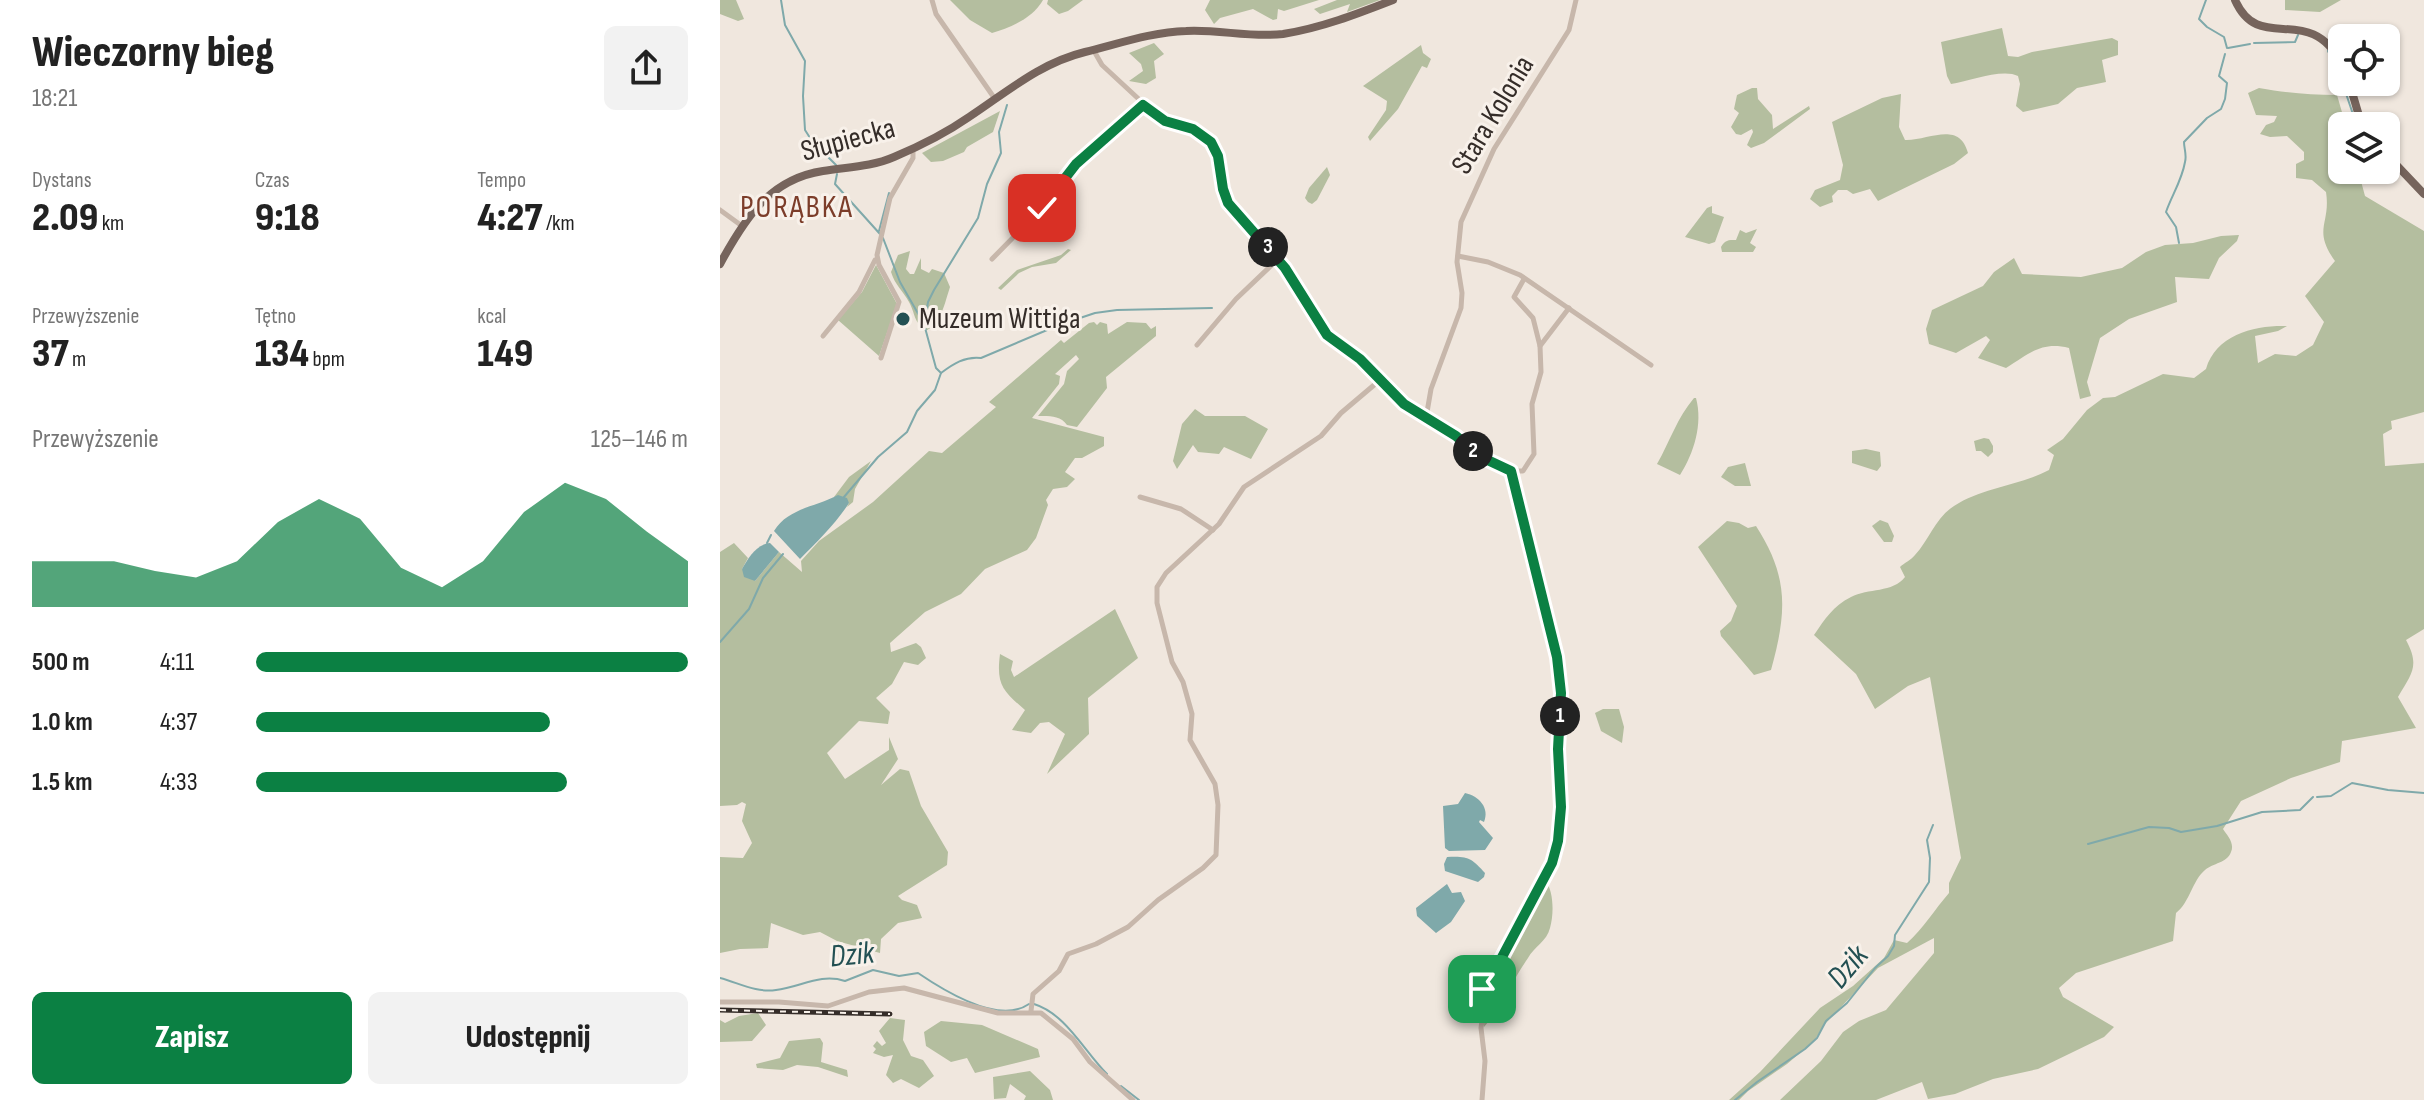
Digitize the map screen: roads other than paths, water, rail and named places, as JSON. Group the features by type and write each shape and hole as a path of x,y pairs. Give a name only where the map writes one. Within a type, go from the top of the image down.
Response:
{"main road":[{"name":"Słupiecka","path":"720,264 742,226 768,194 816,172 877,163 912,148 960,123 1026,77 1053,64 1173,31 1265,35 1293,32 1331,23 1393,0"},
{"path":"2235,0 2244,16 2255,24 2301,28 2320,35 2328,43"},
{"path":"2400,169 2424,194"}],"street":[{"path":"932,0 936,14 995,99"},
{"name":"Stara Kolonia","path":"1426,418 1431,389 1461,308 1458,256 1461,222 1475,185 1510,121 1563,42 1574,17 1576,0"},
{"path":"1094,51 1102,65 1143,105 1165,121 1193,129 1211,142 1218,156 1228,203 1278,259 1327,335 1360,359 1404,404 1456,436 1479,456 1511,471 1523,471 1531,461 1534,449 1532,404 1541,372 1540,346 1533,318 1514,297 1524,279"},
{"path":"992,259 1042,208 1076,164 1143,105"},
{"path":"823,336 859,292 877,255 887,206 913,158 912,148"},
{"path":"720,210 742,226"},
{"path":"877,255 879,265 899,302 881,358"},
{"path":"1458,256 1488,262 1520,275 1651,365"},
{"path":"1197,345 1236,299 1278,259"},
{"path":"1540,346 1569,308"},
{"path":"1031,1011 1033,994 1059,971 1068,954 1128,927 1216,855 1218,818 1215,784 1190,740 1192,714 1183,682 1172,662 1156,594 1160,580 1213,530 1244,487 1321,436 1341,413 1380,380"},
{"path":"1482,1100 1485,1061 1481,1028 1484,1005 1482,983 1501,959 1552,863 1558,841 1561,807 1558,749 1561,693 1557,657 1511,471"},
{"path":"1140,497 1181,509 1213,530"},
{"path":"720,1002 828,1006 869,992 904,988 998,1013 1041,1013 1052,1019 1100,1072 1133,1100"}],"water":[{"path":"838,495 847,498 849,503 833,525 800,559 774,531 787,517"},
{"path":"770,543 779,552 755,581 744,577 742,569 750,556"},
{"path":"1465,793 1479,800 1486,812 1484,822 1479,822 1493,838 1485,850 1449,851 1445,848 1443,806 1458,804"},
{"path":"1447,857 1469,859 1485,873 1484,877 1478,882 1445,871"},
{"path":"1447,884 1452,893 1461,892 1465,901 1451,922 1436,933 1417,916 1416,908"}],"waterway":[{"path":"781,0 785,25 805,61 805,130 836,165"},
{"path":"2206,0 2199,19 2224,37 2227,48"},
{"path":"2254,43 2295,42 2298,35"},
{"path":"2228,48 2250,44"},
{"path":"2179,243 2176,227 2166,212 2184,169 2184,142 2207,118 2221,109 2225,99 2227,83 2219,76 2225,54"},
{"path":"2347,96 2352,112"},
{"path":"925,320 934,290 978,218 987,184 1001,153 999,132 1007,105"},
{"path":"837,174 835,184 880,234"},
{"path":"879,231 889,193"},
{"path":"844,497 878,457 907,432 917,411 935,390 941,373 936,368 924,324 900,282 883,238"},
{"path":"1065,323 1095,313 1117,310 1212,308"},
{"path":"941,373 960,361 981,358 1059,325"},
{"path":"767,543 771,535"},
{"path":"720,642 749,609 763,578 783,554"},
{"path":"2317,797 2331,796 2352,783 2424,793"},
{"path":"2088,844 2149,827 2181,832 2217,826 2262,812 2300,810 2313,797"},
{"name":"Dzik","path":"1735,1100 1817,1038 1826,1021 1847,1003 1888,956 1894,946 1895,935 1929,882 1927,840 1933,825"},
{"name":"Dzik","path":"720,978 769,991 819,980 845,981 873,970 899,976 918,973 956,996 987,1008 1017,1009 1029,1004"},
{"name":"Dzik","path":"1034,1004 1065,1024 1107,1074"},
{"name":"Dzik","path":"1121,1086 1139,1100"}],"railway":[{"path":"720,1010 890,1014"}],"place":[{"name":"Muzeum Wittiga","path":"903,319"}],"district":[{"name":"PORĄBKA","path":"797,207"}]}
